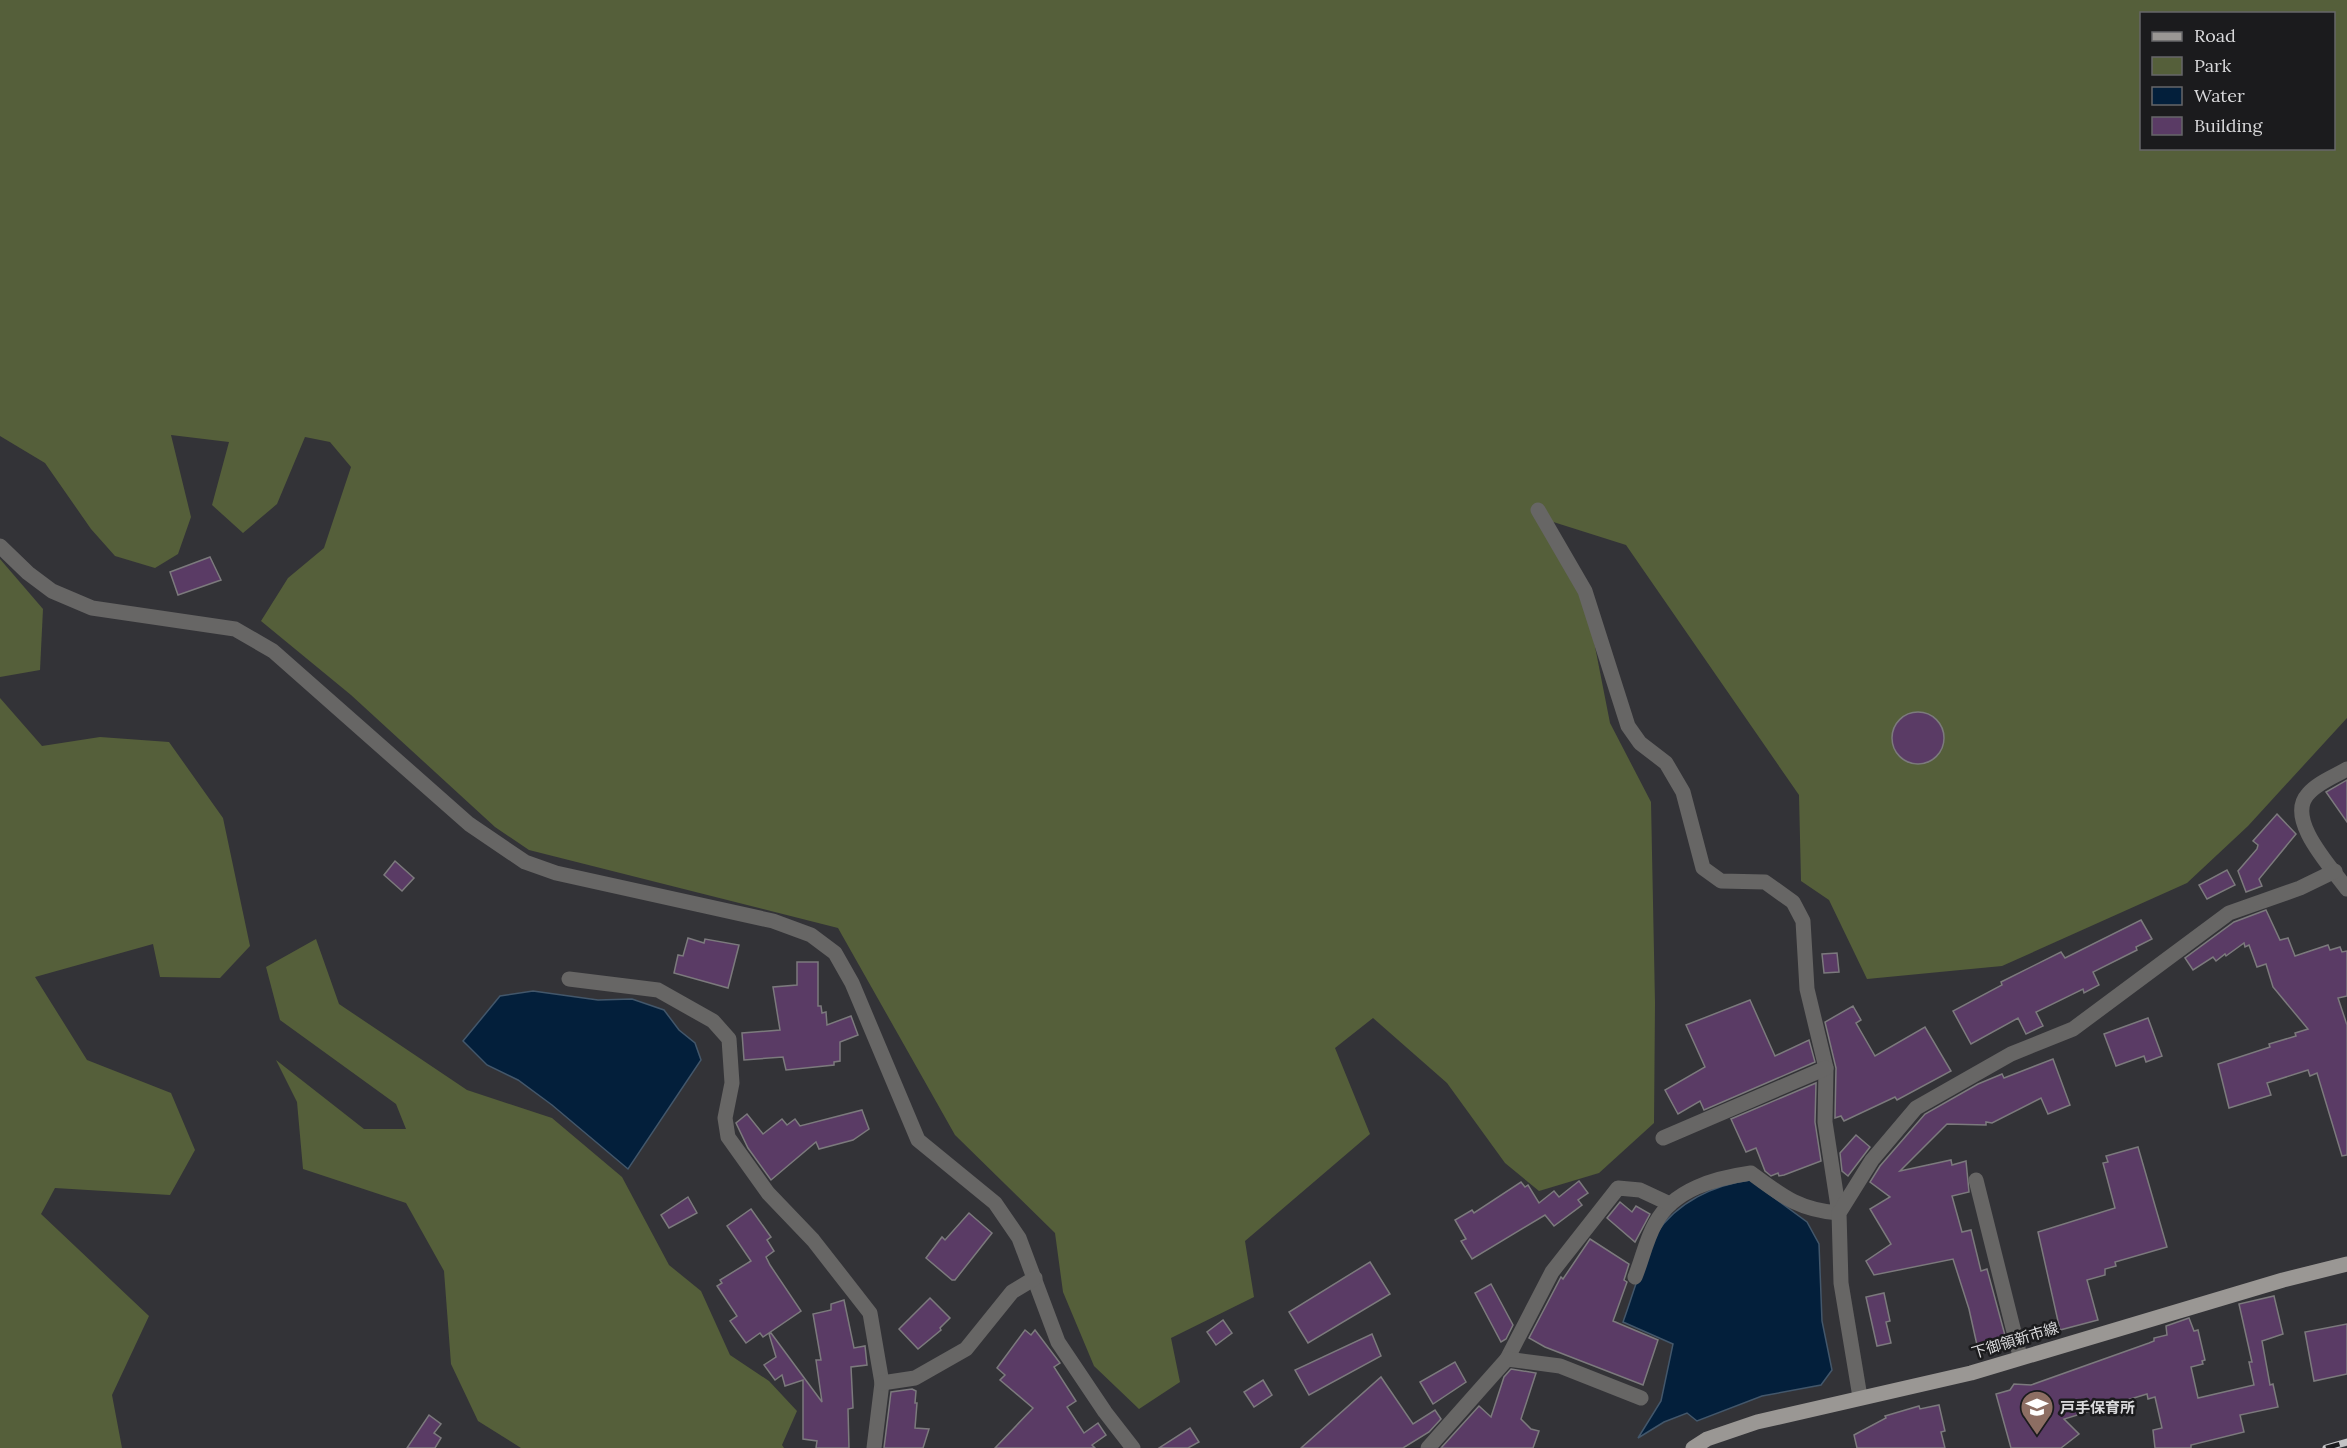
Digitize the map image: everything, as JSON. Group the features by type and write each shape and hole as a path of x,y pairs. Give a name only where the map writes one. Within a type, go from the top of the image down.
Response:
{"main road":[{"name":"下御領新市線","path":"1693,1448 1707,1439 1757,1422 1971,1372 2020,1356 2347,1264"}],"street":[{"path":"1538,510 1585,591 1628,726 1640,743 1666,763 1683,792 1703,868 1721,881 1765,882 1792,902 1803,921 1807,989 1826,1068 1825,1122 1839,1213 1841,1283 1860,1397"},
{"path":"0,546 28,573 52,591 92,608 235,629 273,651 469,824 525,862 556,873 773,921 811,935 835,953 852,983 918,1140 995,1203 1019,1238 1058,1342 1105,1412 1133,1448"},
{"path":"2347,768 2308,792 2300,806 2302,825 2347,889"},
{"path":"1839,1213 1872,1160 1916,1108 2011,1054 2073,1029 2229,913 2300,888 2335,872"},
{"path":"569,979 658,990 713,1021 729,1039 732,1083 725,1118 728,1137 768,1192 813,1240 870,1313 882,1383 874,1448"},
{"path":"1663,1138 1826,1068"},
{"path":"1635,1277 1655,1223 1670,1204 1695,1187 1711,1181 1751,1173 1786,1199 1812,1211 1839,1213"},
{"path":"1976,1180 2020,1356"},
{"path":"1428,1448 1507,1359 1552,1272 1618,1188 1640,1190 1670,1204"},
{"path":"882,1383 915,1378 966,1349 1012,1292 1035,1278"},
{"path":"1507,1359 1560,1365 1641,1398"}],"green space":[{"path":"0,0 2347,0 2347,718 2248,826 2187,883 2002,966 1867,979 1829,900 1801,881 1799,795 1626,545 1547,520 1589,616 1610,723 1651,802 1655,1003 1654,1123 1599,1173 1539,1191 1505,1163 1447,1083 1373,1018 1335,1048 1370,1134 1245,1241 1254,1297 1171,1338 1180,1382 1139,1409 1094,1366 1063,1292 1055,1233 955,1135 838,928 529,850 495,827 351,695 261,621 288,578 324,548 351,467 330,442 305,437 277,504 243,533 212,505 229,442 171,435 191,517 178,554 155,568 115,556 91,529 45,463 0,436"},
{"path":"0,559 43,609 40,670 0,677"},
{"path":"0,698 42,746 100,737 169,742 223,818 250,946 220,978 160,977 153,944 35,977 87,1060 171,1093 195,1150 170,1195 55,1188 41,1214 149,1316 112,1395 122,1448 0,1448"},
{"path":"316,939 339,1004 467,1090 552,1118 622,1177 669,1265 701,1291 730,1355 769,1381 797,1411 782,1445 784,1448 521,1448 478,1421 451,1364 444,1271 406,1203 303,1169 297,1102 276,1060 364,1129 406,1129 396,1104 280,1020 266,967"}],"water":[{"path":"533,991 598,1000 632,999 664,1010 679,1030 695,1043 701,1060 628,1169 552,1105 518,1080 487,1065 463,1041 500,996"},
{"path":"1750,1180 1807,1222 1819,1244 1822,1321 1832,1370 1821,1385 1762,1396 1697,1421 1687,1413 1664,1422 1638,1438 1661,1401 1673,1344 1623,1322 1652,1243 1665,1223 1685,1204 1723,1186"}],"building":[{"path":"210,557 221,580 178,595 170,572"},
{"path":"1913,712 1923,712 1937,719 1944,738 1937,757 1923,764 1913,764 1903,760 1896,753 1892,743 1892,733 1896,723 1903,716"},
{"path":"2347,780 2347,822 2326,792"},
{"path":"2277,814 2296,834 2259,879 2262,886 2246,892 2238,871 2257,849 2258,845 2253,841"},
{"path":"395,861 414,878 402,891 384,875"},
{"path":"2227,870 2235,885 2207,899 2199,885"},
{"path":"2266,910 2280,940 2288,938 2295,956 2328,945 2330,950 2340,947 2342,952 2347,951 2347,996 2338,998 2347,1025 2347,1155 2342,1156 2317,1073 2310,1076 2308,1070 2267,1083 2271,1095 2229,1108 2218,1064 2270,1047 2269,1044 2296,1036 2295,1033 2308,1029 2273,987 2266,964 2257,967 2249,945 2245,947 2244,943 2226,956 2225,954 2216,961 2213,957 2193,970 2185,958 2234,922"},
{"path":"2141,920 2152,939 2136,947 2137,950 2093,972 2099,985 2084,993 2083,989 2036,1012 2043,1026 2026,1034 2018,1018 1971,1044 1953,1011 2002,985 2001,982 2061,952 2065,958"},
{"path":"688,938 704,943 705,939 739,945 728,988 674,973 678,955 683,956"},
{"path":"1837,953 1839,972 1824,973 1822,954"},
{"path":"797,962 818,962 818,1006 821,1006 822,1013 826,1012 827,1025 851,1016 858,1035 840,1042 840,1061 834,1062 834,1065 786,1070 783,1057 744,1060 742,1033 780,1030 773,987 797,985"},
{"path":"1750,1000 1775,1056 1809,1040 1815,1062 1704,1110 1700,1101 1678,1114 1665,1090 1705,1067 1686,1025"},
{"path":"1853,1006 1861,1020 1856,1023 1875,1056 1925,1027 1951,1071 1897,1100 1895,1097 1844,1121 1841,1116 1835,1118 1836,1068 1825,1022"},
{"path":"2148,1018 2162,1056 2146,1062 2144,1056 2116,1066 2104,1034"},
{"path":"2053,1059 2070,1105 2048,1114 2041,1098 1992,1123 1986,1122 1986,1125 1947,1124 1900,1171 1951,1160 1952,1165 1966,1161 1969,1192 1952,1196 1962,1232 1971,1230 1981,1271 1987,1269 2006,1339 2003,1340 2004,1347 1979,1354 1969,1309 1953,1259 1874,1275 1866,1261 1891,1244 1870,1209 1890,1197 1870,1182 1880,1166 1925,1114 1978,1084 2002,1074 2004,1078"},
{"path":"1816,1083 1815,1122 1821,1161 1784,1175 1779,1176 1778,1173 1771,1176 1765,1171 1756,1148 1746,1152 1731,1119"},
{"path":"862,1110 869,1129 853,1140 819,1149 816,1142 771,1180 748,1148 736,1123 747,1114 763,1134 782,1119 787,1125 795,1119 800,1126"},
{"path":"1856,1135 1870,1147 1848,1176 1842,1171 1840,1153"},
{"path":"2138,1147 2167,1247 2115,1262 2116,1266 2105,1269 2105,1275 2087,1280 2098,1320 2060,1330 2038,1232 2115,1208 2103,1163 2108,1162 2106,1156"},
{"path":"1579,1181 1588,1193 1578,1200 1582,1205 1554,1226 1545,1215 1472,1259 1461,1241 1466,1239 1455,1220 1472,1210 1474,1213 1521,1182 1525,1187 1528,1185 1539,1203 1554,1191 1559,1197"},
{"path":"688,1197 697,1213 669,1228 661,1215"},
{"path":"1620,1202 1632,1212 1636,1206 1650,1214 1635,1242 1607,1218"},
{"path":"751,1209 771,1237 767,1240 774,1251 766,1257 801,1311 763,1337 760,1333 746,1343 730,1321 737,1316 717,1286 722,1283 720,1280 751,1261 727,1226"},
{"path":"969,1213 992,1233 955,1280 952,1280 926,1258 942,1237 945,1240"},
{"path":"1590,1239 1629,1264 1624,1280 1627,1282 1613,1321 1658,1340 1643,1385 1545,1347 1529,1338 1561,1277 1563,1279"},
{"path":"1370,1262 1390,1294 1308,1343 1289,1312"},
{"path":"1491,1284 1513,1325 1506,1339 1501,1342 1475,1293"},
{"path":"1884,1293 1890,1321 1886,1322 1891,1343 1877,1346 1866,1297"},
{"path":"2274,1296 2283,1334 2262,1341 2270,1385 2273,1384 2278,1407 2240,1415 2244,1432 2191,1445 2191,1448 2155,1448 2153,1430 2162,1428 2155,1397 2148,1399 2147,1394 2064,1419 2079,1434 2061,1448 2011,1448 1996,1394 2010,1390 2014,1384 2031,1385 2149,1343 2154,1341 2154,1338 2167,1335 2166,1326 2189,1318 2194,1331 2198,1330 2205,1360 2202,1361 2203,1364 2191,1367 2198,1398 2254,1385 2249,1362 2252,1362 2239,1304"},
{"path":"930,1298 950,1318 940,1328 941,1330 918,1349 899,1329"},
{"path":"844,1300 854,1348 865,1346 867,1365 851,1367 853,1408 848,1409 849,1448 816,1448 817,1441 803,1439 803,1380 785,1386 782,1375 775,1380 764,1365 776,1357 769,1334 771,1333 822,1402 816,1360 821,1360 813,1314 831,1310 831,1304"},
{"path":"1223,1320 1232,1333 1216,1345 1207,1332"},
{"path":"2347,1324 2347,1374 2314,1381 2305,1332"},
{"path":"1025,1330 1031,1335 1035,1330 1060,1363 1054,1367 1076,1401 1067,1407 1084,1433 1098,1423 1106,1435 1092,1445 1095,1448 995,1448 1033,1408 1000,1380 1005,1375 997,1368"},
{"path":"1372,1334 1381,1356 1309,1395 1295,1370"},
{"path":"1455,1362 1466,1382 1433,1404 1420,1382"},
{"path":"1511,1369 1536,1373 1521,1419 1531,1429 1539,1431 1533,1448 1441,1448 1479,1406 1491,1417 1504,1377"},
{"path":"1381,1377 1413,1424 1435,1410 1441,1419 1429,1432 1403,1448 1301,1448"},
{"path":"1263,1380 1272,1395 1254,1407 1244,1392"},
{"path":"912,1389 916,1391 915,1403 917,1403 915,1428 929,1429 923,1448 884,1448 891,1392"},
{"path":"1939,1405 1945,1431 1941,1432 1945,1448 1857,1448 1854,1435 1886,1418 1885,1416 1919,1406 1920,1409"},
{"path":"429,1415 441,1424 434,1433 441,1438 435,1448 407,1448"},
{"path":"1190,1428 1199,1442 1188,1448 1159,1448"}],"railway":[{"path":"2326,1448 2347,1442"}],"place":[{"name":"戸手保育所","path":"2037,1436"}]}
